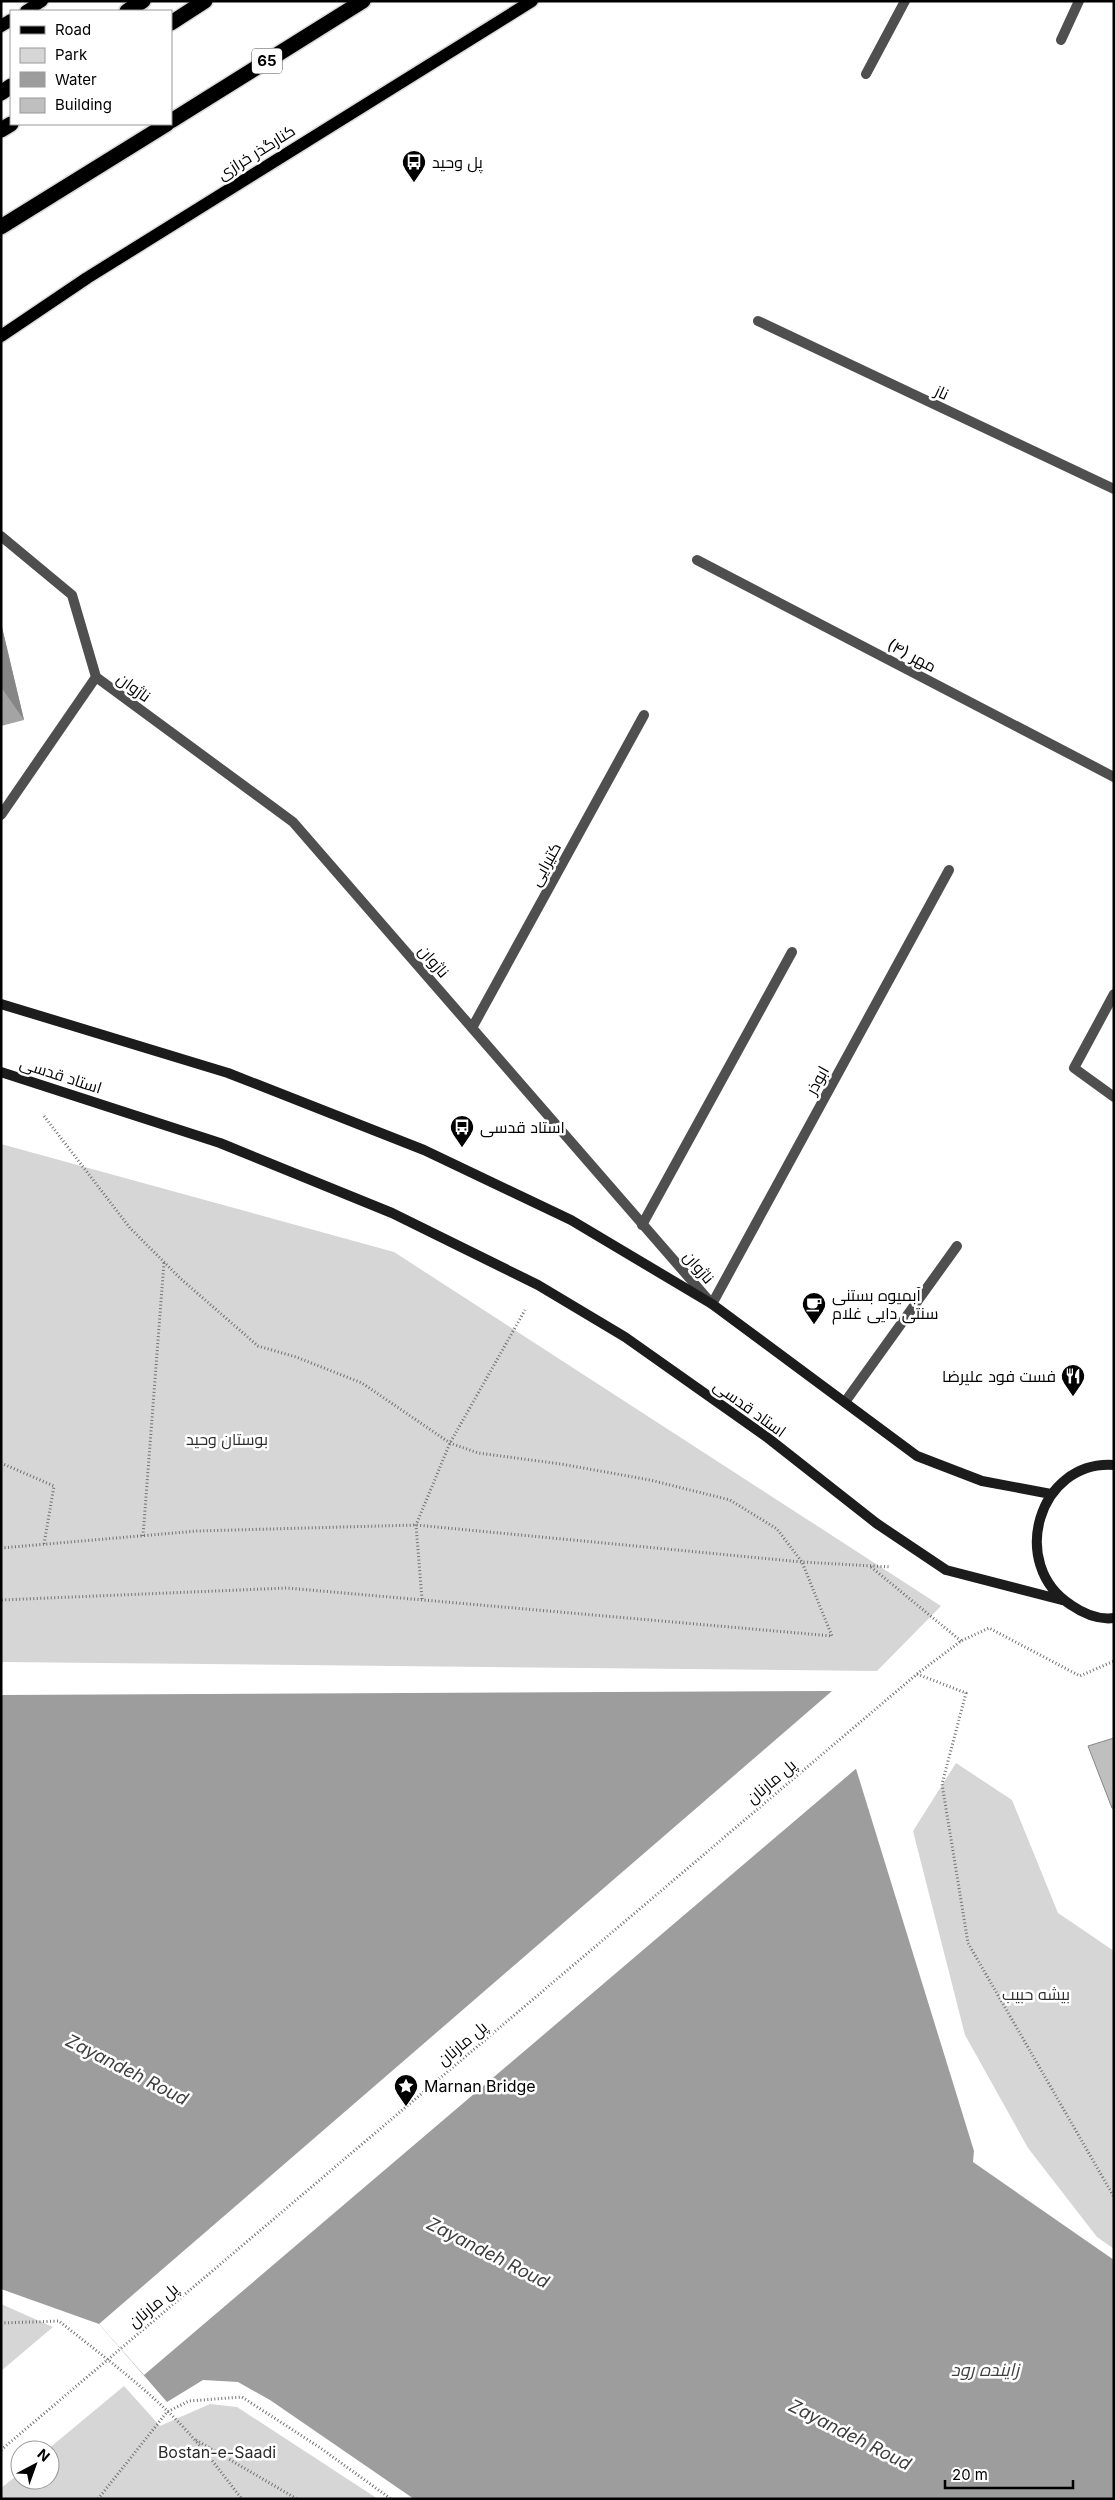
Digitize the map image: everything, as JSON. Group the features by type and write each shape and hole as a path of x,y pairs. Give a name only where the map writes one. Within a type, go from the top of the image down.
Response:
{"highway":[{"path":"129,10 143,1"},
{"path":"172,22 205,1"},
{"name":"65","path":"172,120 363,1"},
{"path":"1,227 165,125"}],"main road":[{"path":"28,10 42,1"},
{"name":"کنارگذر خرازی","path":"1,336 87,278 532,1"},
{"path":"1,1004 228,1073 424,1150 571,1220 712,1304 917,1456 982,1481 1052,1494"},
{"name":"استاد قدسی","path":"1,1072 220,1143 392,1214 538,1285 625,1337 768,1438 876,1523 946,1570 1062,1600"},
{"path":"1114,1465 1085,1470 1067,1480 1052,1494 1040,1515 1035,1537 1038,1560 1044,1575 1062,1600 1083,1613 1107,1619 1114,1618"}],"street":[{"path":"866,74 905,1"},
{"path":"1061,40 1080,1"},
{"name":"ناز","path":"758,321 1114,489"},
{"name":"ناژوان","path":"1,536 72,595 96,677 293,822 712,1304"},
{"name":"مهر (۴)","path":"697,560 1114,777"},
{"name":"ناژوان","path":"1,816 96,677"},
{"name":"کتیرایی","path":"472,1028 644,715"},
{"name":"ابوذر","path":"712,1304 949,870"},
{"path":"642,1225 792,952"},
{"path":"1114,994 1074,1068 1114,1097"},
{"path":"845,1402 957,1246"}],"path":[{"path":"1,1600 287,1588 832,1636 802,1562 777,1529 730,1500 650,1480 561,1464 478,1453 450,1443 362,1383 296,1357 258,1346 164,1262 130,1228 42,1114"},
{"path":"143,1536 164,1262"},
{"path":"422,1599 416,1525 450,1443 538,1285"},
{"path":"1,1463 54,1486 44,1544"},
{"path":"1,1548 197,1531 416,1525 802,1562 898,1567"},
{"path":"870,1566 961,1641"},
{"name":"پل مارنان","path":"1,2450 917,1674 961,1641 989,1628 1080,1676 1114,1661"},
{"path":"917,1674 966,1692 942,1784 968,1943 1114,2197"},
{"path":"1,2323 59,2321 120,2369 167,2412 193,2438 242,2499"},
{"path":"98,2499 167,2412 189,2402 242,2397 319,2447 391,2499"},
{"path":"193,2438 297,2499"}],"green space":[{"name":"بوستان وحید","path":"1,1144 394,1252 941,1606 877,1671 1,1662"},
{"name":"بیشه حبیب","path":"956,1763 1012,1800 1058,1913 1114,1951 1114,2249 1097,2237 1028,2148 965,2035 913,1831"},
{"path":"1,2304 53,2327 1,2371"},
{"name":"Bostan-e-Saadi","path":"124,2386 160,2426 210,2404 237,2407 378,2499 1,2499 1,2488 10,2481 10,2490 60,2490 59,2440"}],"water":[{"path":"832,1691 974,2151 973,2162 1114,2260 1114,2499 414,2499 270,2400 238,2382 203,2380 167,2402 99,2324 1,2289 1,1695"}],"pier":[{"name":"Marnan Bridge","path":"832,1691 836,1696 858,1767 144,2375 99,2324"}],"building":[{"path":"1114,1738 1114,1809 1088,1746"}],"place":[{"name":"پل وحید","path":"414,183"},
{"name":"استاد قدسی","path":"462,1148"},
{"name":"آبمیوه بستنی سنتی دایی غلام","path":"814,1325"},
{"name":"فست فود علیرضا","path":"1073,1397"},
{"name":"Marnan Bridge","path":"406,2107"}],"water label":[{"name":"Zayandeh Roud","path":"127,2070"},
{"name":"Zayandeh Roud","path":"488,2253"},
{"name":"زاینده رود","path":"985,2370"},
{"name":"Zayandeh Roud","path":"850,2435"}]}
